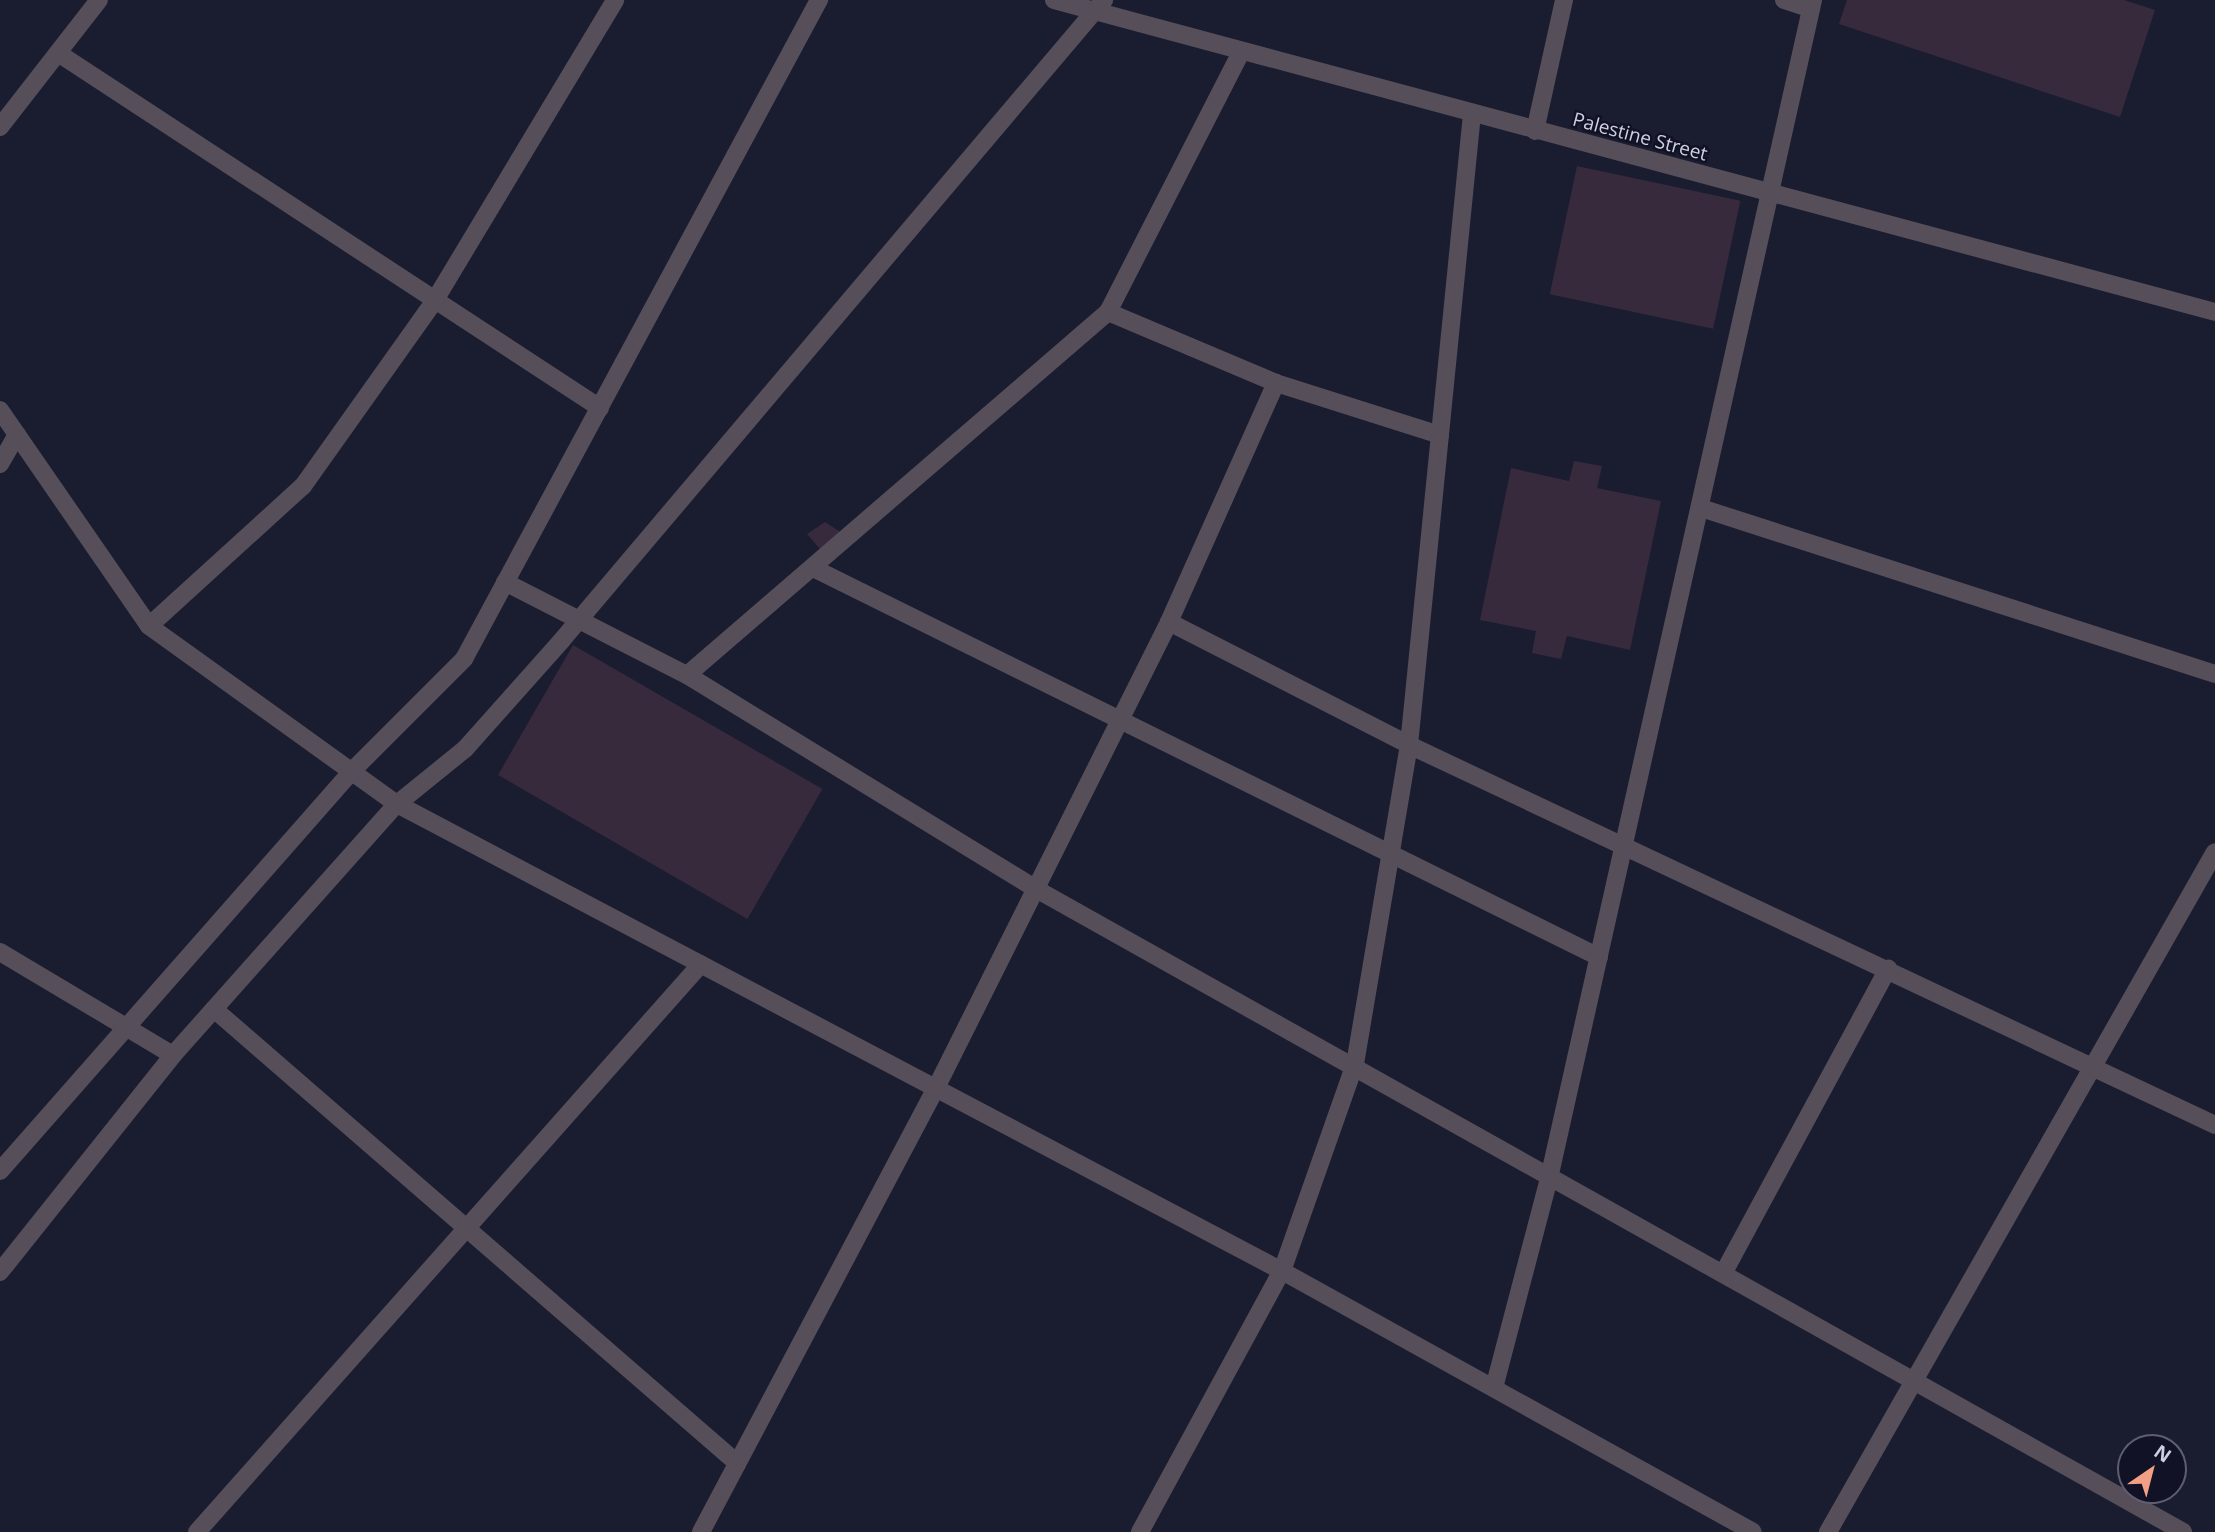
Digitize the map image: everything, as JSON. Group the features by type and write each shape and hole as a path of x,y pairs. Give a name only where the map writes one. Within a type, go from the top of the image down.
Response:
{"street":[{"path":"0,127 99,0"},
{"path":"149,626 303,486 435,300 615,0"},
{"path":"0,1171 131,1026 351,772 464,659 819,0"},
{"name":"Palestine Street","path":"1054,0 1099,6 1241,52 2215,312"},
{"path":"1535,131 1564,0"},
{"path":"1494,1388 1549,1174 1625,845 1772,194 1812,4 1784,0"},
{"path":"0,1272 173,1055 397,804 465,748 1099,6"},
{"path":"687,674 1108,312 1241,52"},
{"path":"58,53 600,408"},
{"path":"1140,1532 1282,1270 1355,1064 1393,855 1409,745 1472,114"},
{"path":"1108,312 1276,383 1440,435"},
{"path":"701,1532 936,1088 1036,889 1169,622 1276,383"},
{"path":"0,410 149,626 397,804 1282,1270 1753,1532"},
{"path":"0,464 17,435"},
{"path":"1702,508 2215,674"},
{"path":"813,568 1599,957"},
{"path":"505,582 687,674 1036,889 1355,1064 2183,1532"},
{"path":"1169,622 1409,745 2215,1125"},
{"path":"1828,1532 2215,852"},
{"path":"0,952 131,1026 173,1055"},
{"path":"197,1532 701,964"},
{"path":"1724,1272 1888,970"},
{"path":"214,1009 737,1463"}],"building":[{"path":"1847,0 2124,0 2155,10 2120,117 1839,24"},
{"path":"1577,166 1740,201 1713,329 1550,294"},
{"path":"1574,461 1602,466 1597,488 1661,501 1630,650 1567,636 1561,659 1532,653 1536,631 1480,620 1511,468 1569,481"},
{"path":"825,522 842,533 820,549 807,534"},
{"path":"573,645 822,789 747,919 498,775"}]}
